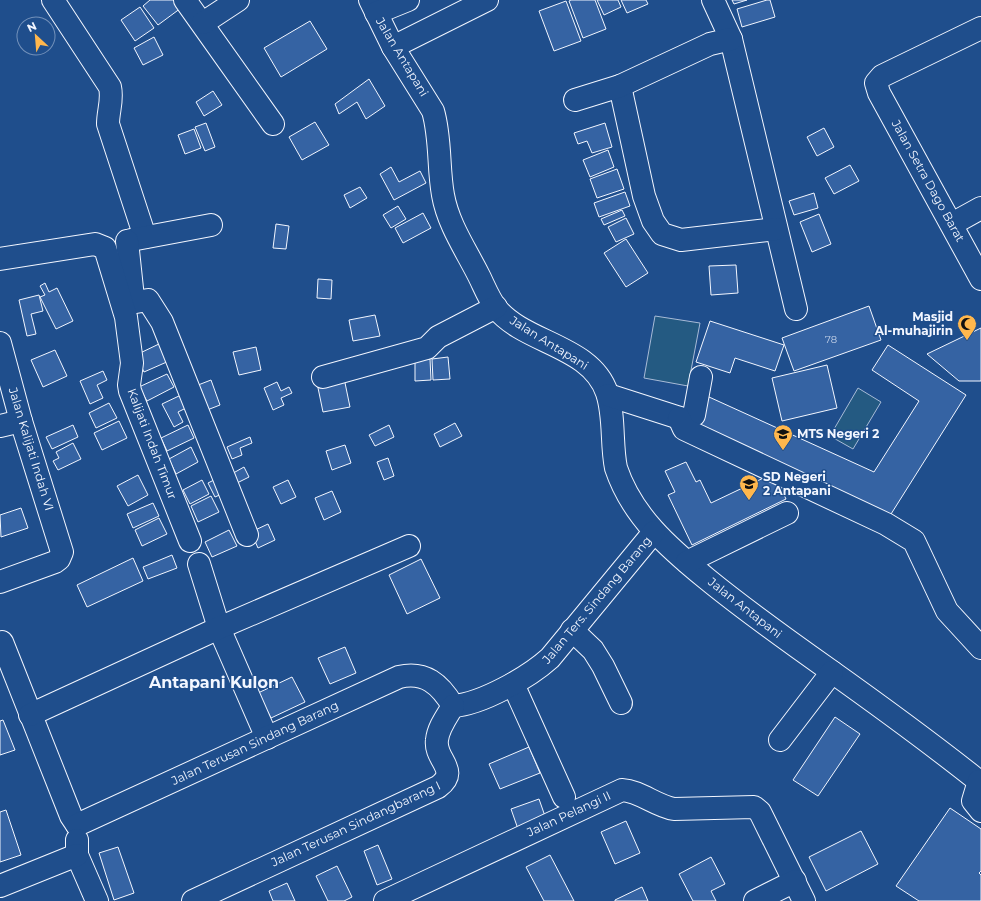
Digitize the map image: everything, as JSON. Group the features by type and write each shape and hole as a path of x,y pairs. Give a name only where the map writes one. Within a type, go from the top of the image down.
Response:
{"street":[{"path":"53,0 110,87 112,100 108,115 108,124 136,239 133,298 136,302 148,300 162,322 247,535"},
{"path":"185,0 273,124"},
{"path":"202,23 238,0"},
{"path":"373,7 408,0"},
{"path":"713,0 731,39 796,309"},
{"path":"393,46 472,3"},
{"name":"Jalan Antapani","path":"373,7 393,46 433,111 436,123 442,185 446,207 455,230 496,307 522,328 571,354 588,366 597,375 608,395 614,458 619,478 638,512 654,532 743,609 934,745 980,782"},
{"name":"Jalan Setra Dago Barat","path":"981,28 882,76 876,83 879,93 981,278"},
{"path":"574,100 620,86 710,44 731,39"},
{"path":"620,86 644,196 653,221 662,234 681,240 776,229"},
{"path":"952,224 981,208"},
{"path":"0,258 95,244 105,249 136,239 211,225"},
{"name":"Kalijati Indah Timur","path":"105,249 126,317 132,363 129,385 130,391 190,541"},
{"path":"323,377 427,348 438,337 496,307"},
{"name":"Jalan Kalijati Indah VI","path":"0,343 21,421 61,547 61,556 55,562 0,582"},
{"path":"608,395 686,420 694,415 701,378"},
{"path":"679,418 684,429 886,524 914,541 947,611 981,648"},
{"path":"0,426 21,421"},
{"path":"687,562 787,513"},
{"name":"Jalan Ters. Sindang Barang","path":"453,706 465,705 514,684 540,668 550,658 654,532"},
{"path":"30,715 219,628 409,546"},
{"path":"199,564 219,628 266,738"},
{"path":"572,630 593,650 603,666 621,704"},
{"path":"2,642 5,667 30,715 71,816 77,825 77,855 97,901"},
{"path":"780,740 832,672"},
{"name":"Jalan Terusan Sindang Barang","path":"77,825 399,677 417,674 430,680 444,691 453,706"},
{"path":"514,684 564,796"},
{"name":"Jalan Terusan Sindangbarang I","path":"193,901 438,787 446,781 448,774 437,746 437,739 453,706"},
{"path":"980,782 973,801 981,811"},
{"name":"Jalan Pelangi II","path":"386,901 618,790 630,791 667,808 674,809 750,806 760,812 795,882"},
{"path":"0,886 77,855"},
{"path":"755,901 795,882 804,901"}],"shaded area":[{"path":"655,316 700,323 688,386 644,378"},
{"path":"858,388 881,402 853,449 830,436"}],"building":[{"path":"150,0 175,0 181,8 158,25 143,6"},
{"path":"595,0 606,29 583,38 569,1"},
{"path":"597,0 618,0 621,7 604,15"},
{"path":"621,0 646,0 648,4 627,13"},
{"path":"732,0 747,0 734,4"},
{"path":"770,0 775,17 742,27 737,9"},
{"path":"566,1 581,41 554,51 539,11"},
{"path":"140,7 154,28 135,41 121,20"},
{"path":"310,21 327,49 281,77 264,48"},
{"path":"154,37 163,55 143,65 134,48"},
{"path":"369,79 385,106 366,119 357,102 339,114 335,104"},
{"path":"213,91 222,105 204,116 196,102"},
{"path":"315,122 329,145 302,160 289,137"},
{"path":"206,123 215,147 205,151 195,127"},
{"path":"605,123 612,147 592,153 587,141 578,144 574,133"},
{"path":"824,128 834,147 817,156 807,137"},
{"path":"194,129 201,148 185,154 178,135"},
{"path":"608,150 614,167 590,177 583,160"},
{"path":"850,165 859,181 834,194 825,178"},
{"path":"391,167 399,182 420,171 426,183 394,200 380,174"},
{"path":"617,169 624,189 597,198 590,179"},
{"path":"360,187 367,198 350,208 344,195"},
{"path":"625,192 630,206 599,217 594,203"},
{"path":"814,193 818,208 794,215 789,201"},
{"path":"398,206 406,219 391,228 383,215"},
{"path":"622,210 625,216 604,225 601,219"},
{"path":"423,213 431,228 403,243 395,228"},
{"path":"819,214 831,244 812,252 800,222"},
{"path":"626,218 634,234 616,242 608,227"},
{"path":"276,224 289,226 286,249 273,248"},
{"path":"626,239 648,273 626,287 604,253"},
{"path":"736,265 738,293 711,295 709,266"},
{"path":"318,279 332,280 331,299 317,298"},
{"path":"45,283 49,292 57,288 73,321 56,329 40,297 45,295 40,286"},
{"path":"39,295 43,311 31,314 36,334 27,336 19,300"},
{"path":"869,306 881,340 794,371 782,338"},
{"path":"375,315 380,336 353,341 349,320"},
{"path":"710,321 784,345 775,371 735,358 730,373 696,362"},
{"name":"Masjid Al-muhajirin","path":"981,328 981,381 959,381 927,354"},
{"path":"161,343 169,361 144,372 136,355"},
{"name":"MTS Negeri 2","path":"888,345 966,395 886,522 694,430 709,397 874,472 919,401 872,370"},
{"path":"256,347 261,370 239,375 233,352"},
{"path":"55,350 67,376 43,387 31,360"},
{"path":"448,357 450,379 433,380 432,359"},
{"path":"415,359 430,359 431,380 415,381"},
{"path":"827,365 837,408 782,421 772,378"},
{"path":"103,371 107,380 97,385 103,398 90,404 80,381"},
{"path":"167,374 174,387 147,401 139,387"},
{"path":"344,378 350,407 323,412 317,383"},
{"path":"211,380 220,405 202,412 193,387"},
{"path":"277,382 281,391 289,387 292,393 281,398 284,405 273,410 264,388"},
{"path":"181,395 188,407 178,412 183,422 174,427 162,404"},
{"path":"109,403 117,418 96,428 89,413"},
{"path":"119,421 127,438 102,450 94,433"},
{"path":"455,423 462,436 440,447 434,434"},
{"path":"73,425 78,437 52,449 46,437"},
{"path":"188,425 194,438 167,451 161,438"},
{"path":"389,425 394,437 375,446 369,435"},
{"path":"250,437 252,443 240,448 242,455 232,459 227,447"},
{"path":"73,443 81,459 58,470 53,461 59,458 56,452"},
{"path":"345,445 351,463 332,470 326,451"},
{"path":"191,447 198,462 176,474 169,459"},
{"path":"388,458 394,476 384,480 377,462"},
{"name":"SD Negeri 2 Antapani","path":"686,462 696,482 700,480 711,503 774,473 786,499 692,545 668,495 675,492 665,471"},
{"path":"244,467 249,477 233,485 228,476"},
{"path":"138,475 148,495 128,506 117,486"},
{"path":"216,479 224,493 215,497 208,483"},
{"path":"202,480 209,494 190,504 183,490"},
{"path":"288,480 296,497 281,504 273,487"},
{"path":"332,491 341,512 324,520 315,498"},
{"path":"211,496 219,512 198,522 191,506"},
{"path":"153,503 159,516 133,528 127,514"},
{"path":"21,508 28,528 1,537 0,515"},
{"path":"159,518 167,534 142,546 135,530"},
{"path":"268,524 275,540 258,548 251,532"},
{"path":"229,530 237,546 212,557 205,542"},
{"path":"172,555 177,568 148,579 143,567"},
{"path":"133,558 143,581 87,607 77,585"},
{"path":"421,559 440,598 407,614 389,575"},
{"path":"345,647 356,673 330,684 318,658"},
{"path":"292,677 305,702 271,718 258,693"},
{"path":"835,717 860,734 818,796 793,780"},
{"path":"3,720 15,750 0,755 0,721"},
{"path":"529,747 540,773 500,789 489,764"},
{"path":"539,799 546,819 518,829 511,809"},
{"path":"950,808 981,829 981,871 979,873 981,875 981,901 919,901 896,886"},
{"path":"6,810 21,855 0,862 0,812"},
{"path":"626,821 640,853 615,864 601,832"},
{"path":"861,831 878,864 826,891 809,857"},
{"path":"378,845 392,879 377,885 364,851"},
{"path":"118,847 134,893 114,900 99,853"},
{"path":"550,855 574,901 544,901 526,867"},
{"path":"711,857 725,884 711,891 716,901 693,901 679,874"},
{"path":"337,866 352,897 344,901 328,901 316,876"},
{"path":"287,883 295,901 273,901 269,891"},
{"path":"642,887 648,901 615,901 615,900"}],"place":[{"name":"Masjid Al-muhajirin","path":"967,341"},
{"name":"MTS Negeri 2","path":"783,451"},
{"name":"SD Negeri 2 Antapani","path":"749,501"}],"district":[{"name":"Antapani Kulon","path":"214,682"}]}
